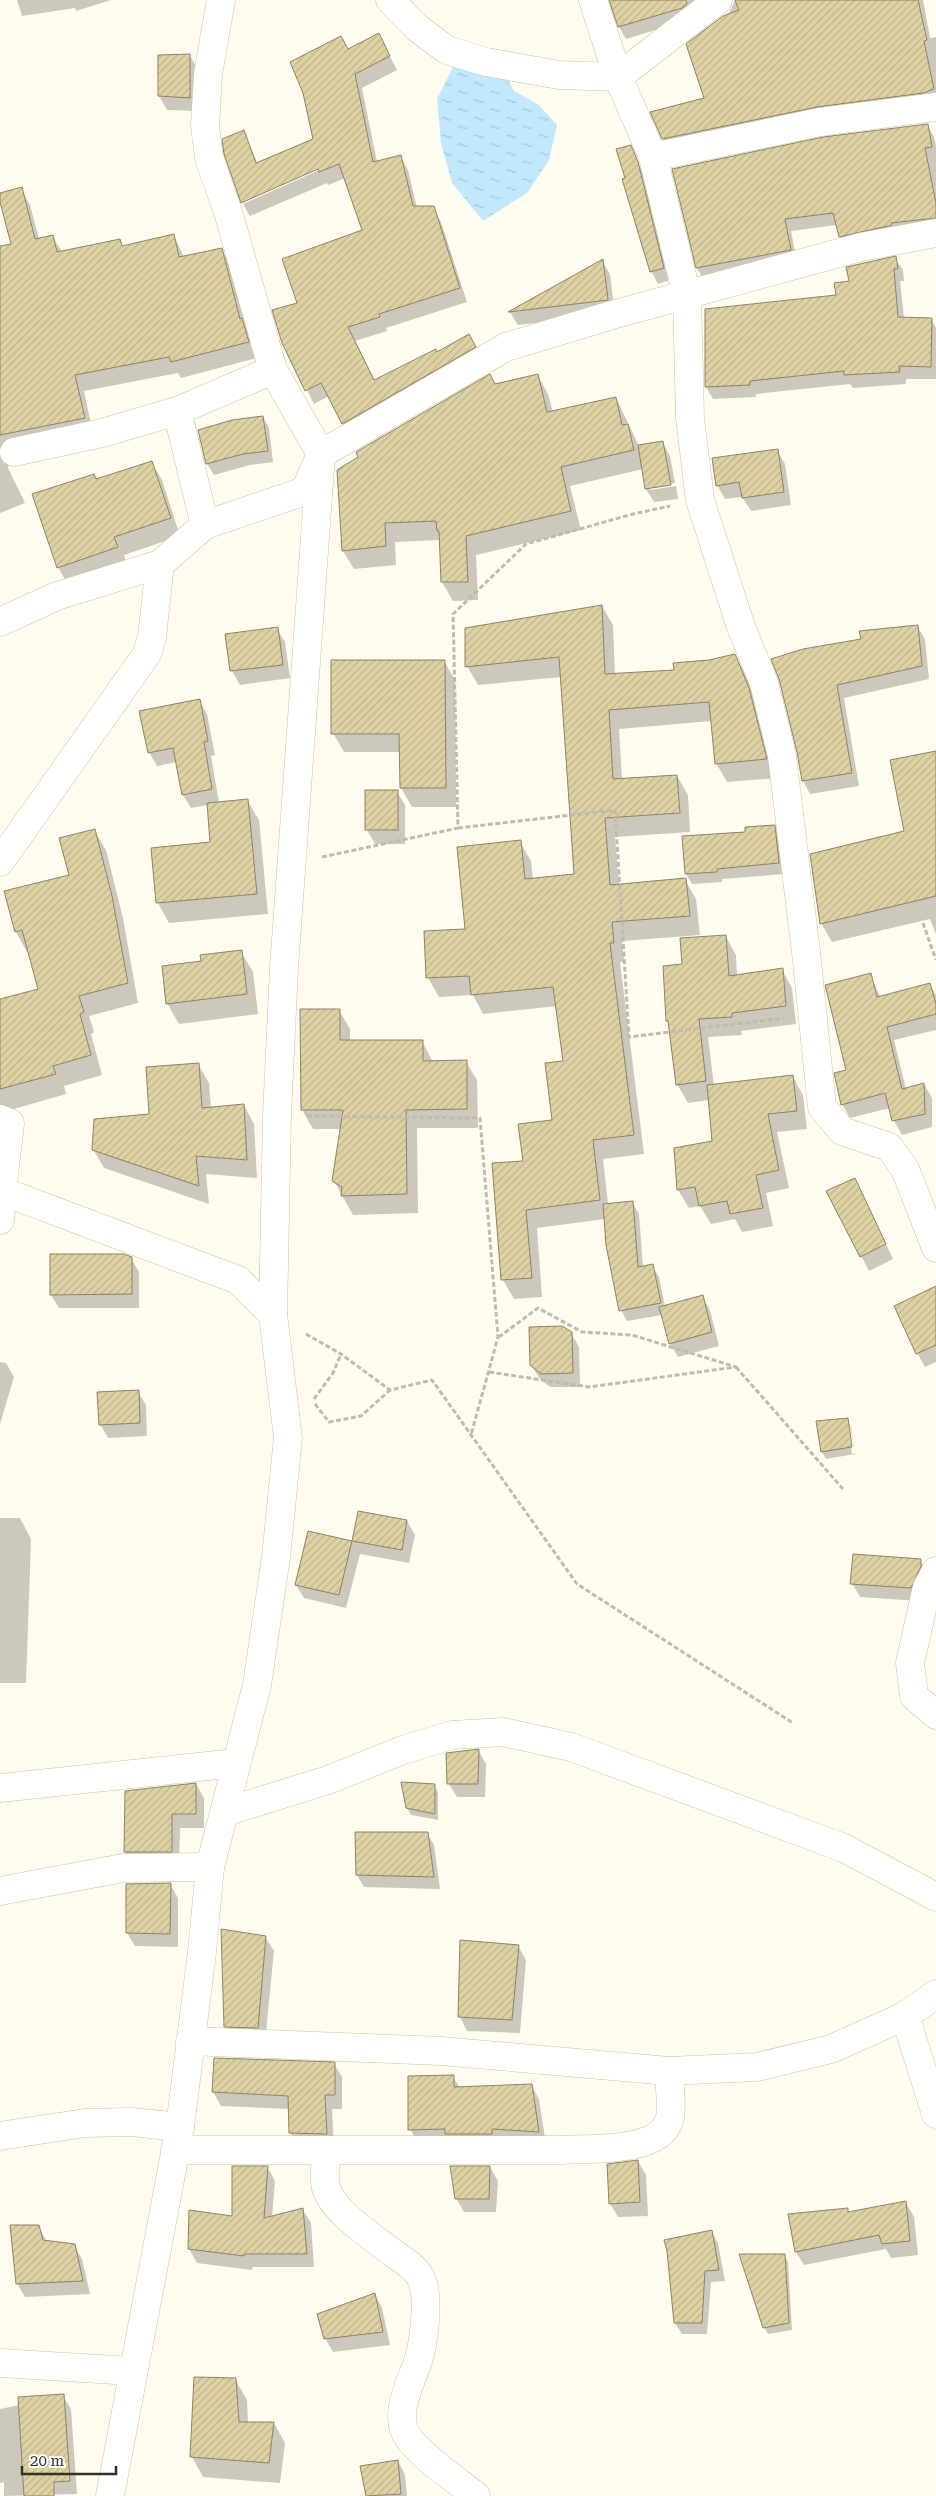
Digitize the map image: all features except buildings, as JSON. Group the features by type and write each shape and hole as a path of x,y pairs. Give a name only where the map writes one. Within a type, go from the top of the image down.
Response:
{"street":[{"path":"110,2496 177,2139 202,1952 210,1867 256,1685 276,1557 288,1438 273,1315 277,1115 292,863 321,454 273,370 207,145 205,126 208,74 220,0"},
{"path":"390,0 416,27 448,50 486,62 559,75 618,77 718,0"},
{"path":"593,0 618,77 653,157 687,296 690,418 700,500 741,627 764,684 782,756 822,1107 842,1131 889,1147 905,1169 936,1248"},
{"path":"653,157 820,122 936,107"},
{"path":"0,622 57,596 160,564 205,525 305,491 321,454 506,347 612,315 861,247 936,233"},
{"path":"14,452 102,433 177,411 273,370"},
{"path":"177,411 205,525"},
{"path":"0,862 147,654 152,636 160,564"},
{"path":"0,1119 10,1123 0,1220"},
{"path":"2,1191 238,1280 273,1315"},
{"path":"936,1571 927,1587 910,1664 914,1696 936,1715"},
{"path":"225,1812 328,1780 403,1750 452,1735 503,1732 571,1747 844,1848 936,1898"},
{"path":"0,1788 236,1763"},
{"path":"0,1891 122,1868 210,1867"},
{"path":"190,2041 441,2051 669,2071 758,2067 831,2049 905,2016 936,1994"},
{"path":"905,2016 936,2114"},
{"path":"0,2136 85,2123 132,2122 177,2139 326,2150 562,2150 609,2147 649,2142 660,2135 669,2120 669,2071"},
{"path":"326,2150 326,2187 336,2205 357,2225 412,2267 421,2279 425,2296 424,2326 418,2362 406,2391 403,2419 407,2436 476,2496"},
{"path":"0,2363 132,2371"}],"path":[{"path":"458,828 453,614 526,544 633,514 700,500"},
{"path":"292,863 458,828 615,810 629,1037 812,1015"},
{"path":"923,923 936,960"},
{"path":"277,1115 480,1118 498,1337 471,1435"},
{"path":"498,1337 538,1308 582,1332 632,1334 736,1367 843,1489"},
{"path":"273,1315 341,1354 390,1390"},
{"path":"341,1354 333,1373 312,1401 329,1422 361,1416 390,1390 432,1380 577,1584 793,1724"},
{"path":"488,1372 589,1387 736,1367"}],"water":[{"path":"467,51 505,73 514,91 539,105 557,125 549,160 527,193 483,221 452,183 441,143 437,99 453,67"}]}
